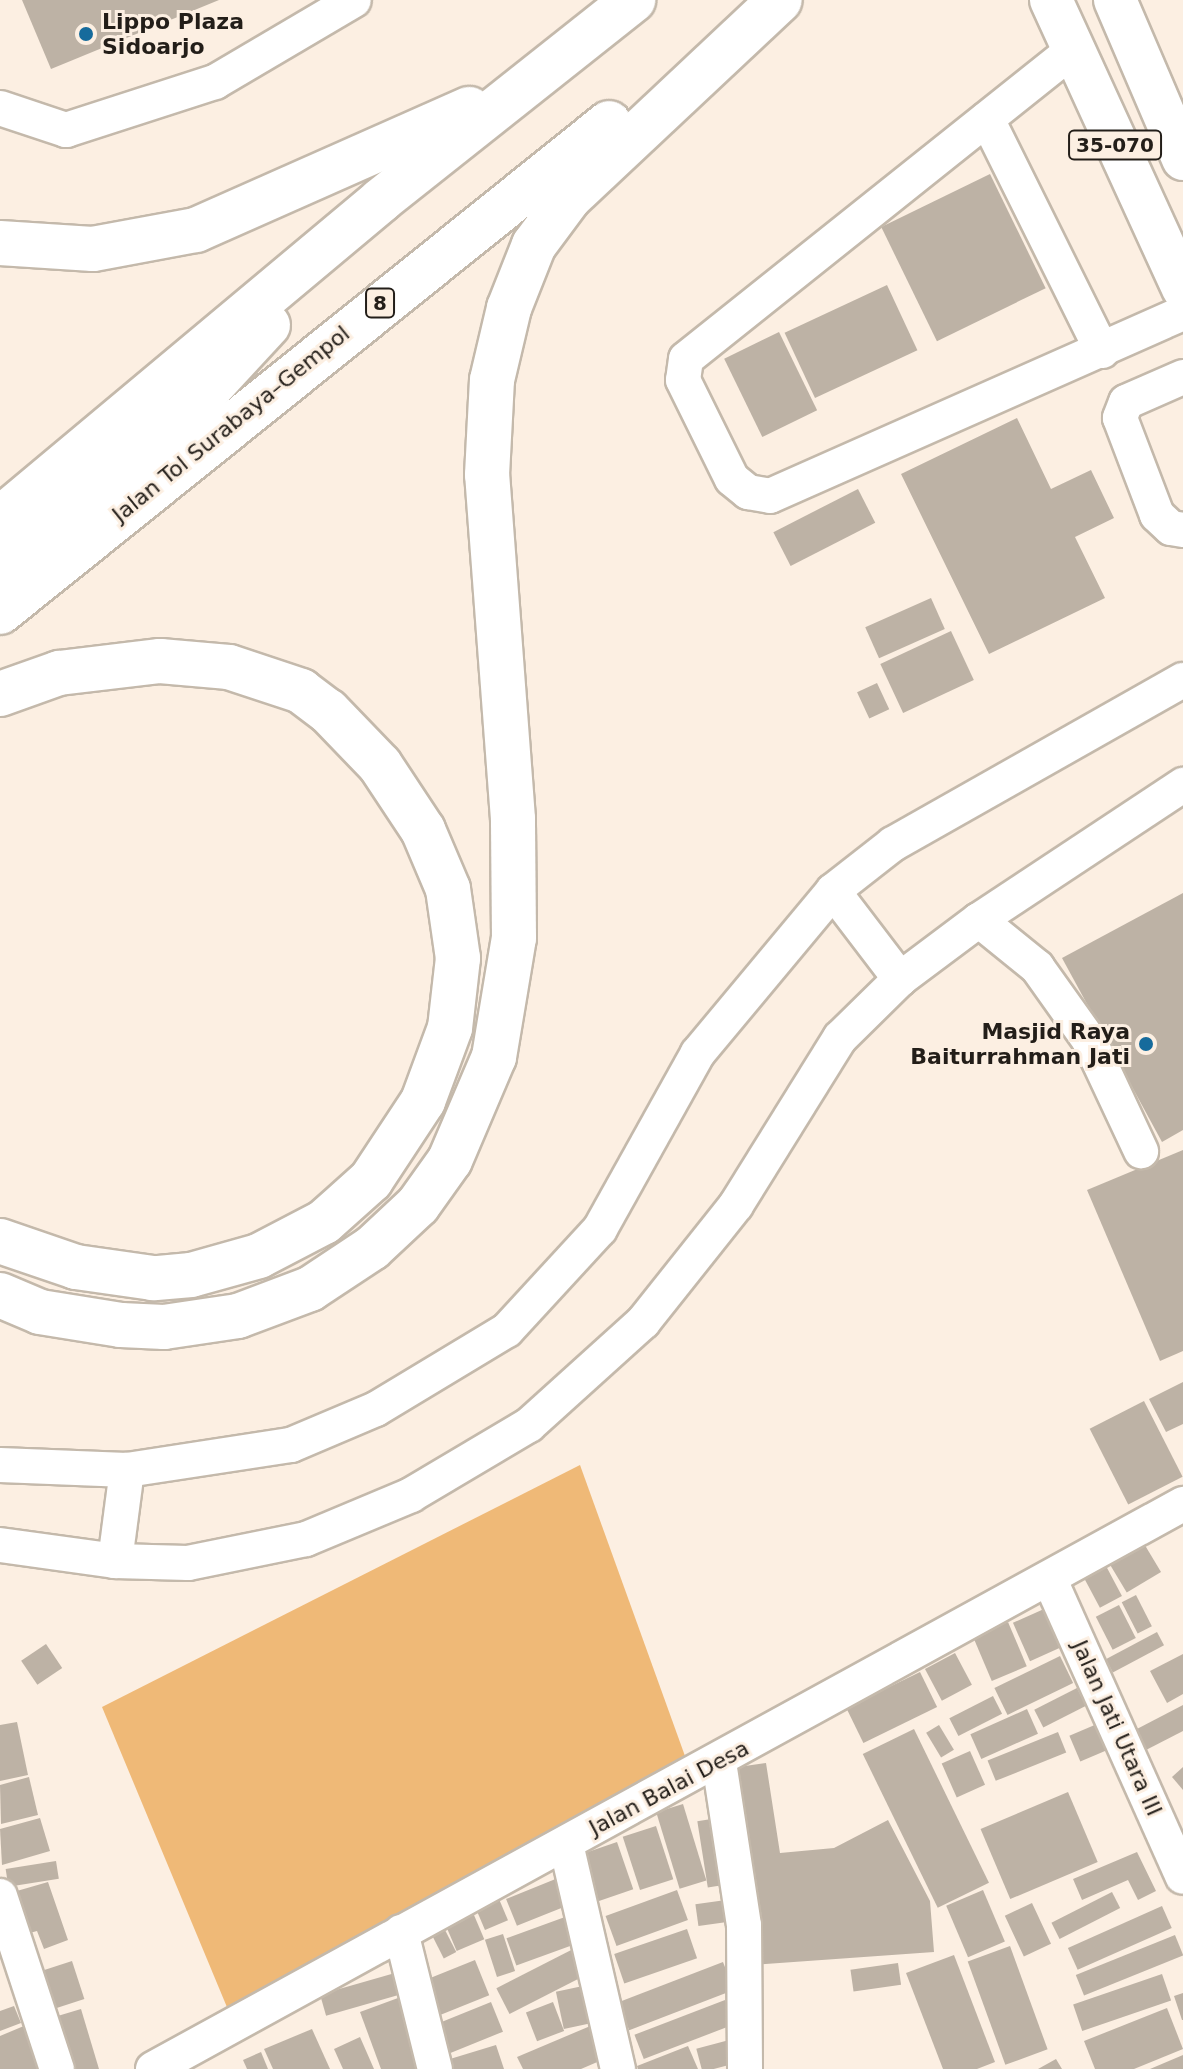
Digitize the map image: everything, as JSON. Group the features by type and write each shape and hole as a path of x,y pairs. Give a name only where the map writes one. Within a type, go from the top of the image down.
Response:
{"highway":[{"path":"0,519 381,200 633,0"},
{"name":"Jalan Tol Surabaya–Gempol","path":"0,612 278,384 765,0"},
{"path":"0,1295 40,1312 121,1325 164,1327 238,1316 310,1289 372,1248 418,1205 450,1160 494,1057 514,938 513,819 487,475 492,380 509,308 534,245 569,198 780,0"},
{"path":"0,243 93,249 196,230 306,185 531,80"},
{"path":"0,566 181,419 381,200"},
{"path":"0,694 59,673 160,661 229,667 301,691 328,711 371,755 423,830 448,889 458,958 450,1028 423,1101 371,1180 324,1222 259,1256 191,1275 153,1278 76,1267 0,1241"}],"main road":[{"name":"35-070","path":"1051,0 1183,288"},
{"name":"35-070","path":"1079,0 1183,244"},
{"name":"35-070","path":"1115,0 1183,159"}],"street":[{"path":"0,108 66,130 215,82 354,0"},
{"path":"1073,50 686,359 681,371 690,394 732,479 748,492 770,496 1183,313"},
{"path":"987,119 1102,351"},
{"path":"1183,377 1126,402 1120,418 1157,515 1171,528 1183,530"},
{"path":"0,1465 127,1470 291,1445 376,1409 507,1330 600,1229 698,1053 833,891 893,844 1183,680"},
{"path":"0,1545 115,1561 188,1563 306,1539 411,1495 529,1425 643,1322 736,1205 840,1038 900,979 979,920 1183,785"},
{"path":"833,891 900,979"},
{"path":"979,920 1037,967 1055,991 1109,1077 1141,1151"},
{"path":"115,1561 127,1470"},
{"name":"Jalan Balai Desa","path":"153,2069 719,1762 1183,1504"},
{"name":"Jalan Jati Utara III","path":"1050,1580 1183,1877"},
{"path":"719,1762 744,1925 745,2069"},
{"path":"566,1844 618,2069"},
{"path":"0,1896 57,2069"},
{"path":"401,1932 435,2069"}],"shaded area":[{"path":"580,1465 685,1756 229,2012 102,1707"}],"building":[{"name":"Lippo Plaza Sidoarjo","path":"22,0 219,0 51,69"},
{"path":"990,174 1046,288 937,341 881,227"},
{"path":"887,285 917,350 815,398 785,333"},
{"path":"779,332 817,410 762,437 724,359"},
{"path":"1017,418 1051,489 1091,470 1114,518 1075,537 1105,598 989,654 901,474"},
{"path":"858,489 875,523 791,566 773,532"},
{"path":"931,598 945,629 879,658 865,627"},
{"path":"951,631 974,680 903,713 880,664"},
{"path":"877,683 889,709 869,719 857,692"},
{"name":"Masjid Raya Baiturrahman Jati","path":"1183,893 1183,1130 1162,1142 1062,958"},
{"path":"1183,1150 1183,1351 1160,1361 1087,1190"},
{"path":"1183,1382 1183,1424 1166,1432 1149,1399"},
{"path":"1144,1401 1183,1477 1128,1504 1090,1429"},
{"path":"1143,1542 1161,1572 1127,1593 1109,1563"},
{"path":"1106,1566 1122,1596 1100,1608 1084,1578"},
{"path":"1136,1595 1152,1626 1138,1633 1122,1602"},
{"path":"1119,1605 1136,1638 1113,1650 1096,1617"},
{"path":"1044,1609 1061,1647 1030,1661 1013,1623"},
{"path":"1008,1622 1027,1666 992,1681 973,1637"},
{"path":"1157,1632 1164,1645 1113,1672 1106,1659"},
{"path":"46,1644 62,1668 37,1685 21,1661"},
{"path":"955,1653 972,1685 942,1701 925,1669"},
{"path":"1183,1654 1183,1694 1167,1703 1150,1671"},
{"path":"1060,1656 1073,1683 1008,1715 994,1688"},
{"path":"920,1672 937,1707 863,1743 846,1708"},
{"path":"1077,1688 1086,1706 1043,1728 1034,1710"},
{"path":"993,1696 1002,1714 958,1736 949,1718"},
{"path":"1183,1705 1183,1731 1146,1750 1135,1730"},
{"path":"1027,1709 1038,1734 981,1759 970,1734"},
{"path":"17,1722 28,1775 0,1781 0,1725"},
{"path":"1097,1724 1108,1750 1080,1761 1069,1736"},
{"path":"939,1725 954,1750 941,1758 926,1733"},
{"path":"914,1729 989,1883 938,1908 863,1754"},
{"path":"1058,1732 1066,1752 996,1781 988,1760"},
{"path":"970,1751 985,1785 957,1797 942,1764"},
{"path":"766,1763 780,1853 834,1848 888,1820 930,1901 934,1952 752,1965 724,1769"},
{"path":"1183,1767 1183,1790 1172,1777"},
{"path":"29,1777 38,1815 1,1824 0,1785"},
{"path":"1068,1792 1098,1862 1010,1899 981,1829"},
{"path":"683,1804 706,1881 680,1889 656,1812"},
{"path":"724,1817 734,1883 708,1887 697,1821"},
{"path":"40,1818 50,1851 2,1865 0,1829"},
{"path":"656,1826 673,1879 640,1890 623,1837"},
{"path":"617,1842 633,1889 598,1901 582,1854"},
{"path":"1137,1852 1156,1891 1138,1900 1128,1880 1082,1900 1073,1879"},
{"path":"56,1861 59,1879 8,1887 6,1869"},
{"path":"558,1878 569,1905 517,1926 506,1899"},
{"path":"48,1882 68,1940 44,1949 37,1931 15,1937 3,1895"},
{"path":"677,1890 688,1920 617,1946 606,1916"},
{"path":"983,1890 1005,1942 968,1957 946,1906"},
{"path":"1112,1892 1120,1908 1060,1939 1051,1923"},
{"path":"499,1899 508,1920 485,1930 476,1909"},
{"path":"733,1899 736,1921 698,1926 695,1904"},
{"path":"1032,1903 1051,1944 1024,1956 1005,1916"},
{"path":"1162,1906 1172,1928 1078,1970 1068,1948"},
{"path":"471,1908 484,1939 457,1951 443,1920"},
{"path":"576,1913 586,1940 516,1966 506,1938"},
{"path":"444,1928 456,1952 444,1958 432,1934"},
{"path":"687,1929 697,1958 624,1983 614,1954"},
{"path":"503,1934 515,1971 497,1977 485,1940"},
{"path":"1175,1935 1183,1955 1084,1995 1076,1975"},
{"path":"581,1945 594,1971 510,2014 496,1988"},
{"path":"1010,1946 1048,2049 1005,2065 968,1961"},
{"path":"954,1955 995,2062 977,2069 943,2069 906,1973"},
{"path":"475,1960 489,1995 433,2018 418,1983"},
{"path":"72,1961 84,1999 48,2011 36,1973"},
{"path":"723,1962 734,1990 629,2030 618,2002"},
{"path":"898,1963 901,1985 854,1991 850,1970"},
{"path":"395,1973 401,1994 326,2016 320,1994"},
{"path":"1162,1974 1171,2000 1082,2031 1073,2005"},
{"path":"597,1983 605,2020 564,2029 556,1992"},
{"path":"1183,1993 1183,2020 1182,2020 1174,1996"},
{"path":"398,1998 423,2066 415,2069 381,2069 360,2012"},
{"path":"725,2000 734,2024 644,2059 634,2035"},
{"path":"491,2002 503,2032 442,2056 430,2027"},
{"path":"553,2002 564,2031 537,2041 526,2012"},
{"path":"14,2006 21,2023 0,2031 0,2011"},
{"path":"1167,2008 1183,2049 1134,2069 1095,2069 1084,2041"},
{"path":"81,2009 99,2069 67,2069 51,2018"},
{"path":"31,2023 51,2069 0,2069 0,2036"},
{"path":"595,2024 609,2057 581,2069 523,2069 517,2057"},
{"path":"312,2029 330,2069 273,2069 264,2049"},
{"path":"360,2037 374,2069 343,2069 334,2049"},
{"path":"733,2039 739,2062 702,2069 696,2049"},
{"path":"496,2045 504,2069 453,2069 450,2059"},
{"path":"688,2046 698,2069 638,2069 637,2066"},
{"path":"261,2052 268,2069 247,2069 243,2060"},
{"path":"1183,2055 1183,2069 1150,2069"},
{"path":"1056,2059 1062,2069 1038,2069"}],"place":[{"name":"Lippo Plaza Sidoarjo","path":"86,34"},
{"name":"Masjid Raya Baiturrahman Jati","path":"1146,1044"}]}
